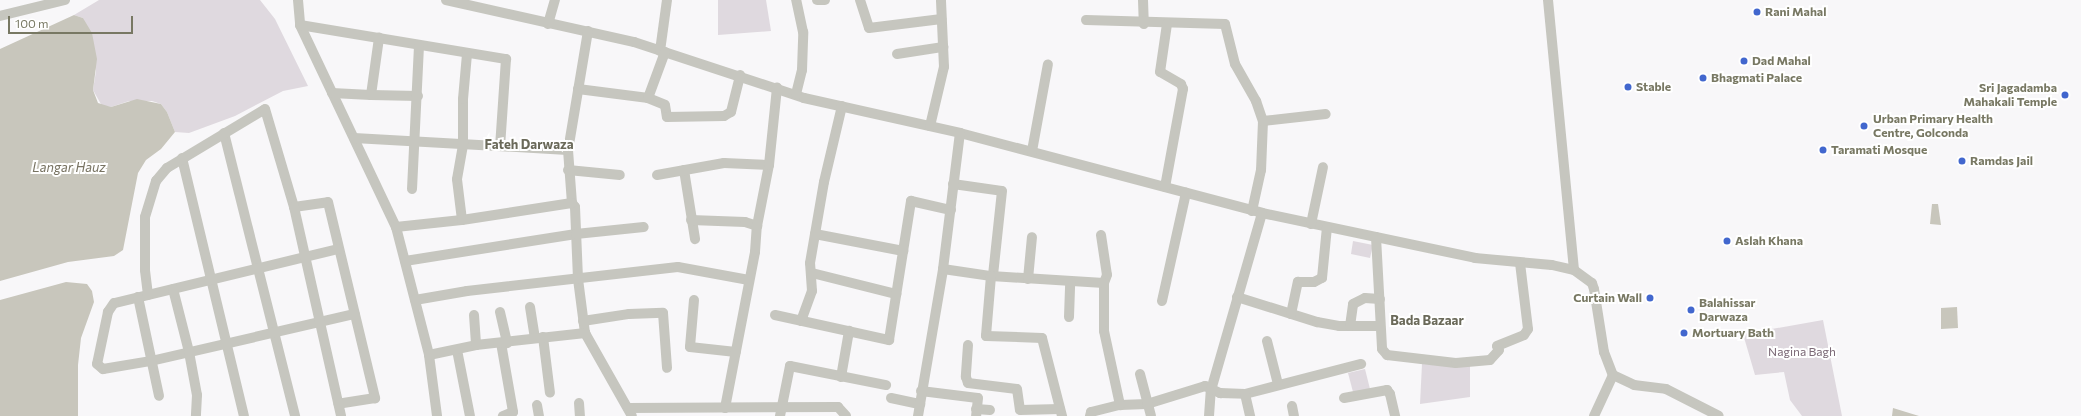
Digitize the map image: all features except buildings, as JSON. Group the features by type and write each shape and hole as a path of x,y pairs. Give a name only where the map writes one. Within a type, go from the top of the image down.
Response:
{"street":[{"path":"0,16 65,0"},
{"path":"298,0 300,26 396,227 429,355 437,416"},
{"path":"446,0 634,42 796,94 842,106 960,132 1252,211 1475,258 1552,265 1574,270 1592,283 1604,352 1613,375 1621,381 1634,385 1666,389 1720,416"},
{"path":"548,24 555,0"},
{"path":"648,98 663,52 667,0"},
{"path":"796,0 803,32 802,70 796,94"},
{"path":"817,0 825,0"},
{"path":"860,0 869,28 940,19"},
{"path":"930,126 944,67 940,19 941,0"},
{"path":"1143,0 1144,24"},
{"path":"1548,0 1574,270"},
{"path":"1086,20 1144,24 1225,24 1235,64 1256,101 1263,121 1261,170 1252,211"},
{"path":"1165,187 1183,89 1181,84 1160,72 1167,24"},
{"path":"300,26 379,38 467,54 506,59 500,146"},
{"path":"588,31 568,150 568,170 572,203 575,207 578,279 585,333 630,412 714,412 725,408 748,412 815,412 838,407 846,416"},
{"path":"371,95 379,38"},
{"path":"412,189 418,96 419,46"},
{"path":"897,54 943,47"},
{"path":"462,220 457,179 463,144 463,99 467,54"},
{"path":"1032,152 1048,64"},
{"path":"578,89 648,98 665,105 667,116 727,116 730,112 740,75"},
{"path":"725,408 749,280 756,226 769,165 777,87"},
{"path":"332,93 418,96"},
{"path":"801,321 812,291 812,273 810,263 824,182 842,106"},
{"path":"159,396 151,361 143,296 145,270 145,218 156,181 167,168 182,158 265,109 294,207 341,416"},
{"path":"1263,121 1326,114"},
{"path":"918,416 921,391 943,268 960,132"},
{"path":"224,133 295,416"},
{"path":"354,138 568,150"},
{"path":"182,158 228,344 244,416"},
{"path":"658,175 724,163 769,165"},
{"path":"1312,224 1323,167"},
{"path":"568,170 620,175"},
{"path":"684,170 695,239"},
{"path":"953,184 1002,191 986,336 1042,338 1061,412 1020,410 1017,389 968,383 966,377 968,345"},
{"path":"1162,302 1186,193"},
{"path":"775,315 890,340 911,201 951,210"},
{"path":"294,207 328,202 338,249 375,398 338,404"},
{"path":"396,227 462,220 572,203"},
{"path":"1209,416 1211,390 1262,213"},
{"path":"692,220 745,222 756,226"},
{"path":"404,261 576,234 644,227"},
{"path":"1291,314 1298,282 1314,282 1322,278 1327,227"},
{"path":"815,234 903,251"},
{"path":"1101,235 1107,275 1104,283 1104,331 1120,405"},
{"path":"1028,278 1032,237"},
{"path":"1376,237 1382,349 1387,355 1456,363 1490,360 1498,350 1497,346 1524,335 1528,329 1520,263"},
{"path":"338,249 212,278 114,303 110,308 97,364 99,367 106,369 151,361 355,314"},
{"path":"415,300 466,291 678,267 749,280"},
{"path":"943,268 992,276 1104,283"},
{"path":"812,273 896,294"},
{"path":"1070,281 1070,317"},
{"path":"173,289 189,352 197,395 196,416"},
{"path":"1237,297 1317,322 1350,326 1380,326"},
{"path":"1350,326 1353,304 1365,298 1380,299"},
{"path":"694,300 690,347 736,352"},
{"path":"530,307 539,338 550,392"},
{"path":"500,312 513,412 503,416"},
{"path":"583,321 629,314 663,313 667,368"},
{"path":"474,315 476,345"},
{"path":"841,377 849,331"},
{"path":"429,355 476,345 585,333"},
{"path":"1267,341 1278,384"},
{"path":"457,350 470,416"},
{"path":"1090,416 1091,412 1120,405 1147,404 1205,386 1211,390 1245,394 1278,384 1361,364"},
{"path":"780,411 789,366 886,385"},
{"path":"1140,374 1151,416"},
{"path":"1594,416 1613,375"},
{"path":"1344,398 1387,390 1390,394 1395,416"},
{"path":"921,391 978,398 976,413 990,410"},
{"path":"1245,394 1250,416"},
{"path":"891,398 920,404"},
{"path":"579,404 580,416"},
{"path":"537,405 539,416"}],"green space":[{"path":"99,0 260,0 275,19 308,86 283,91 235,116 189,133 175,132 167,112 161,104 152,101 129,101 111,107 102,106 93,90 96,71 83,18 74,15"},
{"path":"718,0 766,0 771,31 718,35"},
{"path":"1353,241 1373,245 1370,258 1351,254"},
{"name":"Nagina Bagh","path":"1823,320 1842,416 1802,416 1790,400 1784,372 1755,375 1743,334"},
{"path":"1422,364 1470,366 1470,397 1420,404"},
{"path":"1365,369 1370,389 1353,392 1348,373"}],"water":[{"name":"Langar Hauz","path":"74,15 83,18 92,33 97,59 93,90 98,103 111,107 137,99 161,104 167,112 175,132 161,149 146,160 138,173 123,250 114,256 68,262 0,281 0,49"},
{"path":"1932,204 1938,204 1941,225 1930,224"},
{"path":"66,282 87,284 92,291 94,302 81,338 78,365 78,416 0,416 0,300"},
{"path":"1957,307 1958,328 1941,329 1941,308"},
{"path":"1893,408 1919,416 1892,416"}],"place":[{"name":"Rani Mahal","path":"1757,12"},
{"name":"Dad Mahal","path":"1744,61"},
{"name":"Bhagmati Palace","path":"1703,78"},
{"name":"Stable","path":"1628,87"},
{"name":"Sri Jagadamba Mahakali Temple","path":"2065,95"},
{"name":"Urban Primary Health Centre, Golconda","path":"1864,126"},
{"name":"Taramati Mosque","path":"1823,150"},
{"name":"Ramdas Jail","path":"1962,161"},
{"name":"Aslah Khana","path":"1727,241"},
{"name":"Curtain Wall","path":"1650,298"},
{"name":"Balahissar Darwaza","path":"1691,310"},
{"name":"Mortuary Bath","path":"1684,333"}],"district":[{"name":"Fateh Darwaza","path":"529,144"},
{"name":"Bada Bazaar","path":"1427,320"}]}
